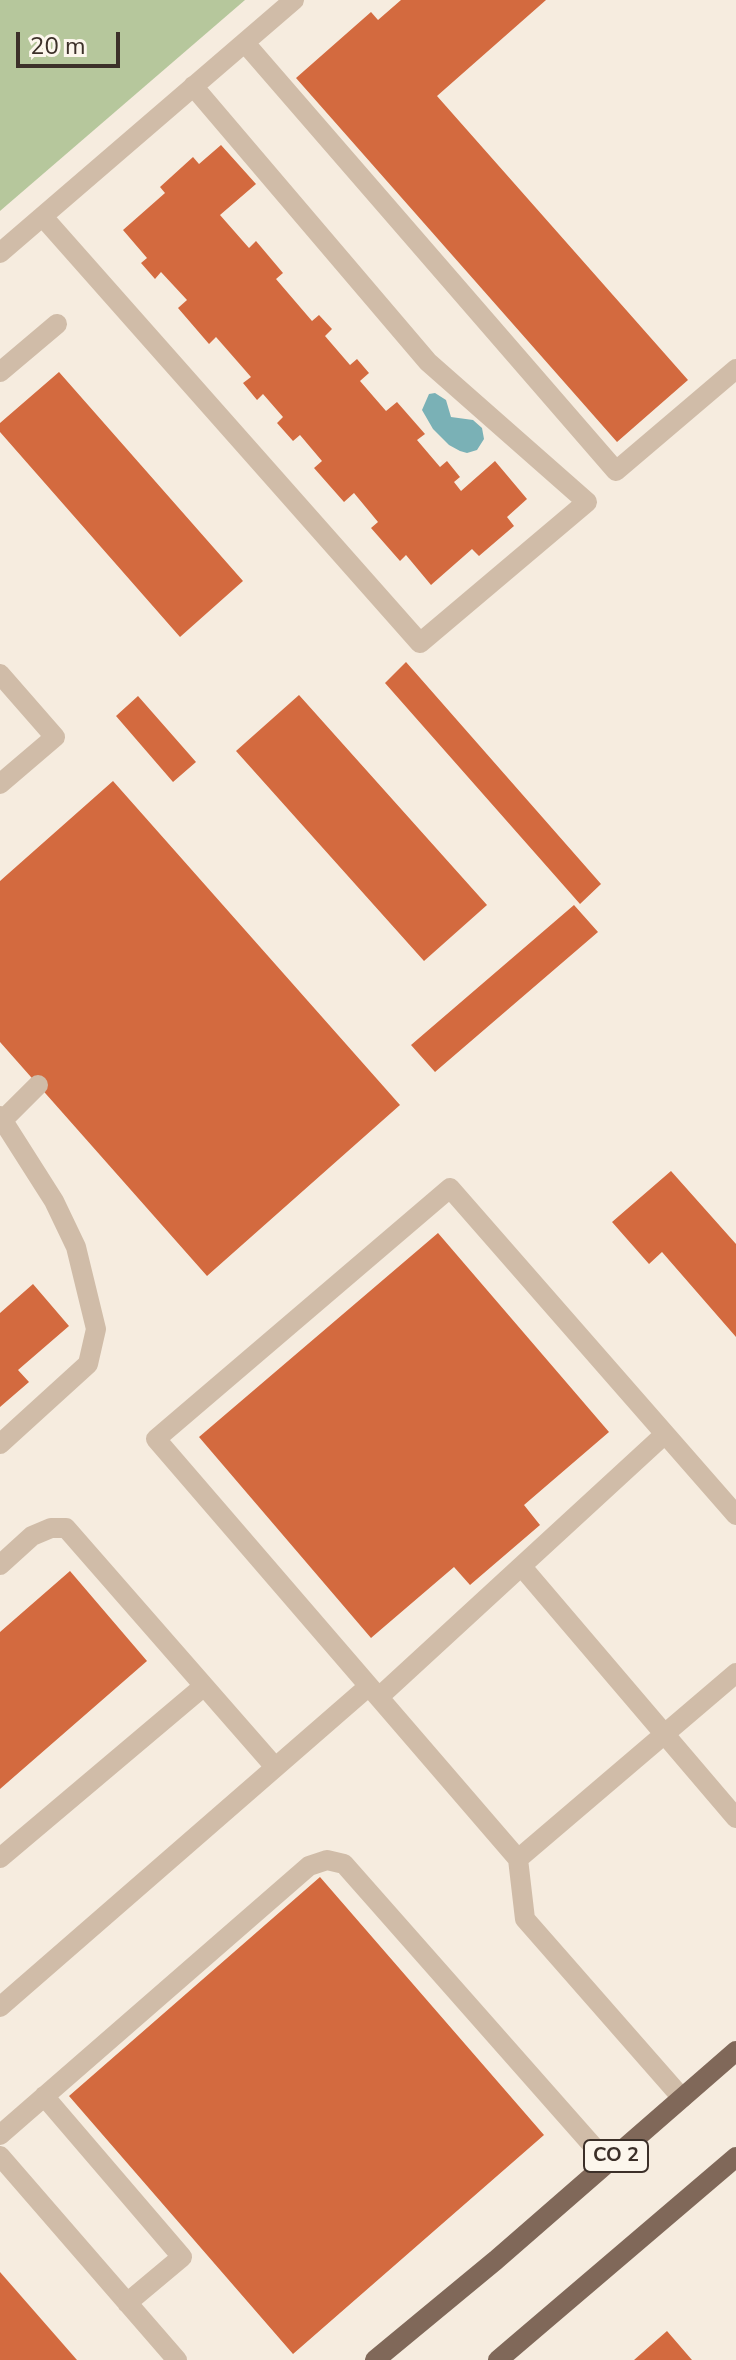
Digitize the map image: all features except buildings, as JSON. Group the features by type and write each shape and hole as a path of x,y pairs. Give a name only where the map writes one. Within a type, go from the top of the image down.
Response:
{"main road":[{"name":"CO 2","path":"375,2360 736,2051"},
{"path":"498,2360 733,2164"}],"street":[{"path":"0,253 294,0"},
{"path":"245,43 616,471 736,369"},
{"path":"43,217 420,643 587,502 428,362 193,86"},
{"path":"0,372 57,324"},
{"path":"0,674 55,737 0,784"},
{"path":"0,1444 88,1364 96,1329 76,1247 54,1201 1,1119 38,1085"},
{"path":"682,2098 525,1919 518,1859 156,1439 450,1188 736,1515"},
{"path":"0,2007 275,1767 374,1691 522,1567 665,1434"},
{"path":"0,1565 32,1536 51,1528 66,1528 275,1767"},
{"path":"522,1567 736,1818"},
{"path":"518,1859 736,1673"},
{"path":"0,1858 204,1686"},
{"path":"0,2135 309,1866 327,1860 344,1864 608,2163"},
{"path":"44,2096 182,2257 127,2303"},
{"path":"0,2156 177,2360"}],"green space":[{"path":"0,0 245,0 0,211"}],"water":[{"path":"435,393 446,400 451,417 473,420 482,428 484,439 477,450 467,453 460,451 433,429 422,410 429,394"}]}
